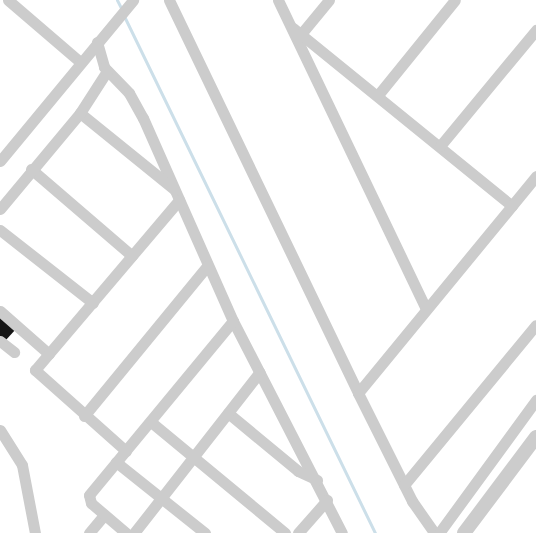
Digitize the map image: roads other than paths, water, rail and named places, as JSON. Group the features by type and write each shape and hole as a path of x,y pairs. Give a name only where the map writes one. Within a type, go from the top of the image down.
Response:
{"street":[{"path":"8,0 80,62"},
{"path":"0,161 120,12 133,0"},
{"path":"169,0 358,393 404,485 434,533"},
{"path":"278,0 426,309"},
{"path":"301,34 329,0"},
{"path":"378,95 455,0"},
{"path":"290,26 378,95 512,206"},
{"path":"440,146 536,30"},
{"path":"97,42 107,71 132,98 233,321 317,480 342,533"},
{"path":"0,209 30,169 80,113 107,71"},
{"path":"80,113 176,195"},
{"path":"30,169 132,256"},
{"path":"358,393 536,176"},
{"path":"126,451 36,373 49,354 132,256 176,195"},
{"path":"0,230 93,303"},
{"path":"84,416 207,266"},
{"path":"0,311 49,354"},
{"path":"126,533 88,498 233,321"},
{"path":"404,485 536,325"},
{"path":"0,341 14,352"},
{"path":"134,533 260,372"},
{"path":"439,533 536,400"},
{"path":"228,412 298,471 317,480"},
{"path":"151,422 284,533"},
{"path":"0,430 22,465 35,533"},
{"path":"464,533 536,437"},
{"path":"116,462 205,533"},
{"path":"298,533 327,500"},
{"path":"88,533 104,514"}],"waterway":[{"path":"117,0 122,10"},
{"path":"124,16 375,533"}]}
